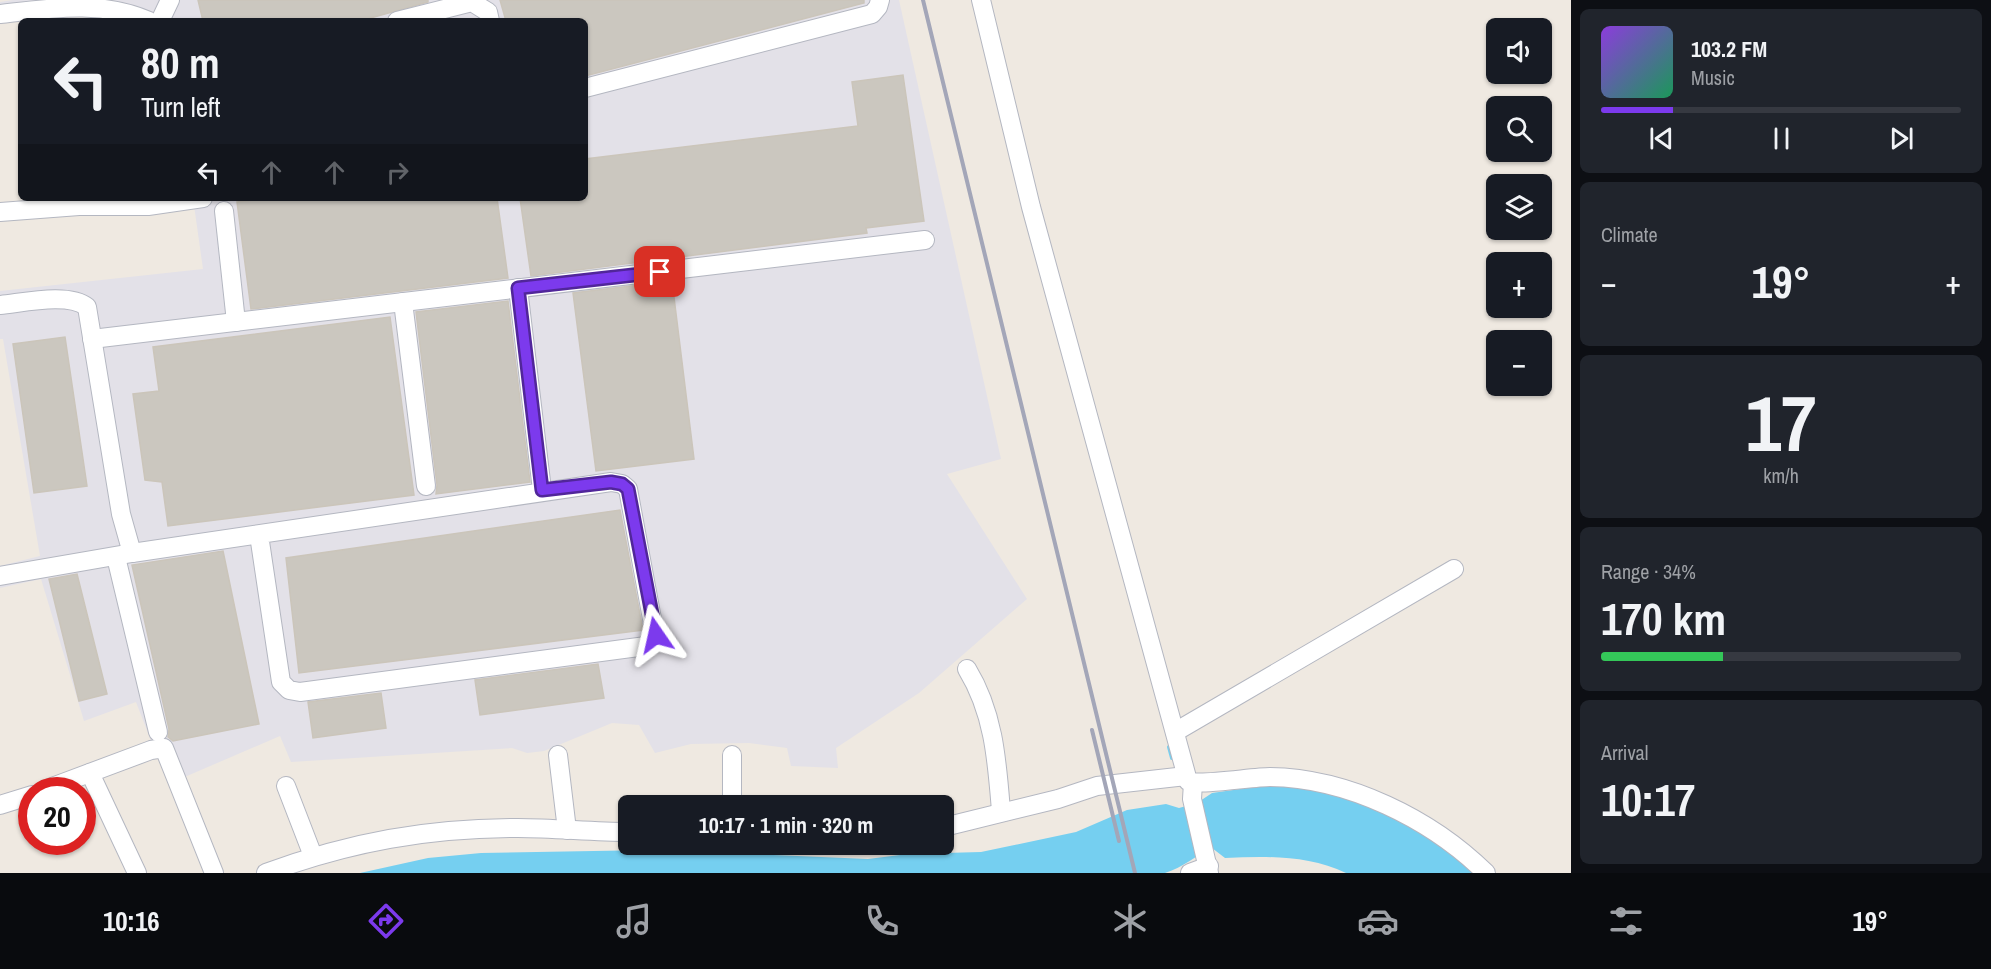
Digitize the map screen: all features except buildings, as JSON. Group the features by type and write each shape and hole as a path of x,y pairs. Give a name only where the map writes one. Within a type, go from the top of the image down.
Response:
{"street":[{"path":"161,18 170,0"},
{"path":"588,87 872,14 880,0"},
{"path":"981,0 1031,207 1108,495 1190,786 1208,865 1190,873"},
{"path":"409,18 472,2 488,12 489,18"},
{"path":"0,14 102,3 126,4 145,18"},
{"path":"0,212 79,206 148,206 182,201"},
{"path":"224,211 236,322"},
{"path":"92,339 925,240"},
{"path":"518,288 542,490"},
{"path":"0,305 65,299 80,301 87,307 121,514 124,555 158,732"},
{"path":"403,302 426,486"},
{"path":"0,576 124,555 259,535 417,513 542,490 611,482 622,484 628,489 656,635 646,646 300,692 289,690 281,682 259,535"},
{"path":"1175,732 1454,569"},
{"path":"967,669 978,686 993,729 1001,811"},
{"path":"79,777 151,750 164,748 214,873"},
{"path":"558,755 567,830"},
{"path":"732,755 732,795"},
{"path":"90,773 136,873"},
{"path":"954,824 1105,785 1190,786 1250,777 1286,778 1356,793 1416,822 1450,842 1486,873"},
{"path":"286,786 313,856"},
{"path":"0,805 18,799"},
{"path":"266,873 313,856 382,838 435,832 518,828 618,832"}],"shaded area":[{"path":"13,0 899,0 1001,459 947,474 1027,599 919,693 836,748 838,768 791,766 787,748 749,743 691,744 655,753 639,725 612,723 544,751 527,753 512,748 291,762 280,736 180,779 153,746 136,702 84,721 41,579 0,588 0,566 40,556 3,339 0,339 0,291 203,269 193,201 588,201 588,18 111,18 109,8 0,21 0,2"}],"water":[{"path":"1268,785 1321,789 1383,812 1437,841 1476,873 1346,873 1317,863 1287,858 1225,858 1212,848 1165,873 360,873 428,858 481,853 618,851 618,855 772,855 868,859 900,855 954,855 954,853 981,852 1076,832 1127,810 1166,804 1179,808 1197,803 1212,793"}],"waterway":[{"path":"1169,747 1172,758"}],"railway":[{"path":"923,0 1135,873"},
{"path":"1092,730 1119,841"}],"route":[{"path":"656,635 628,489 622,484 611,482 542,490 518,288 660,272"}]}
